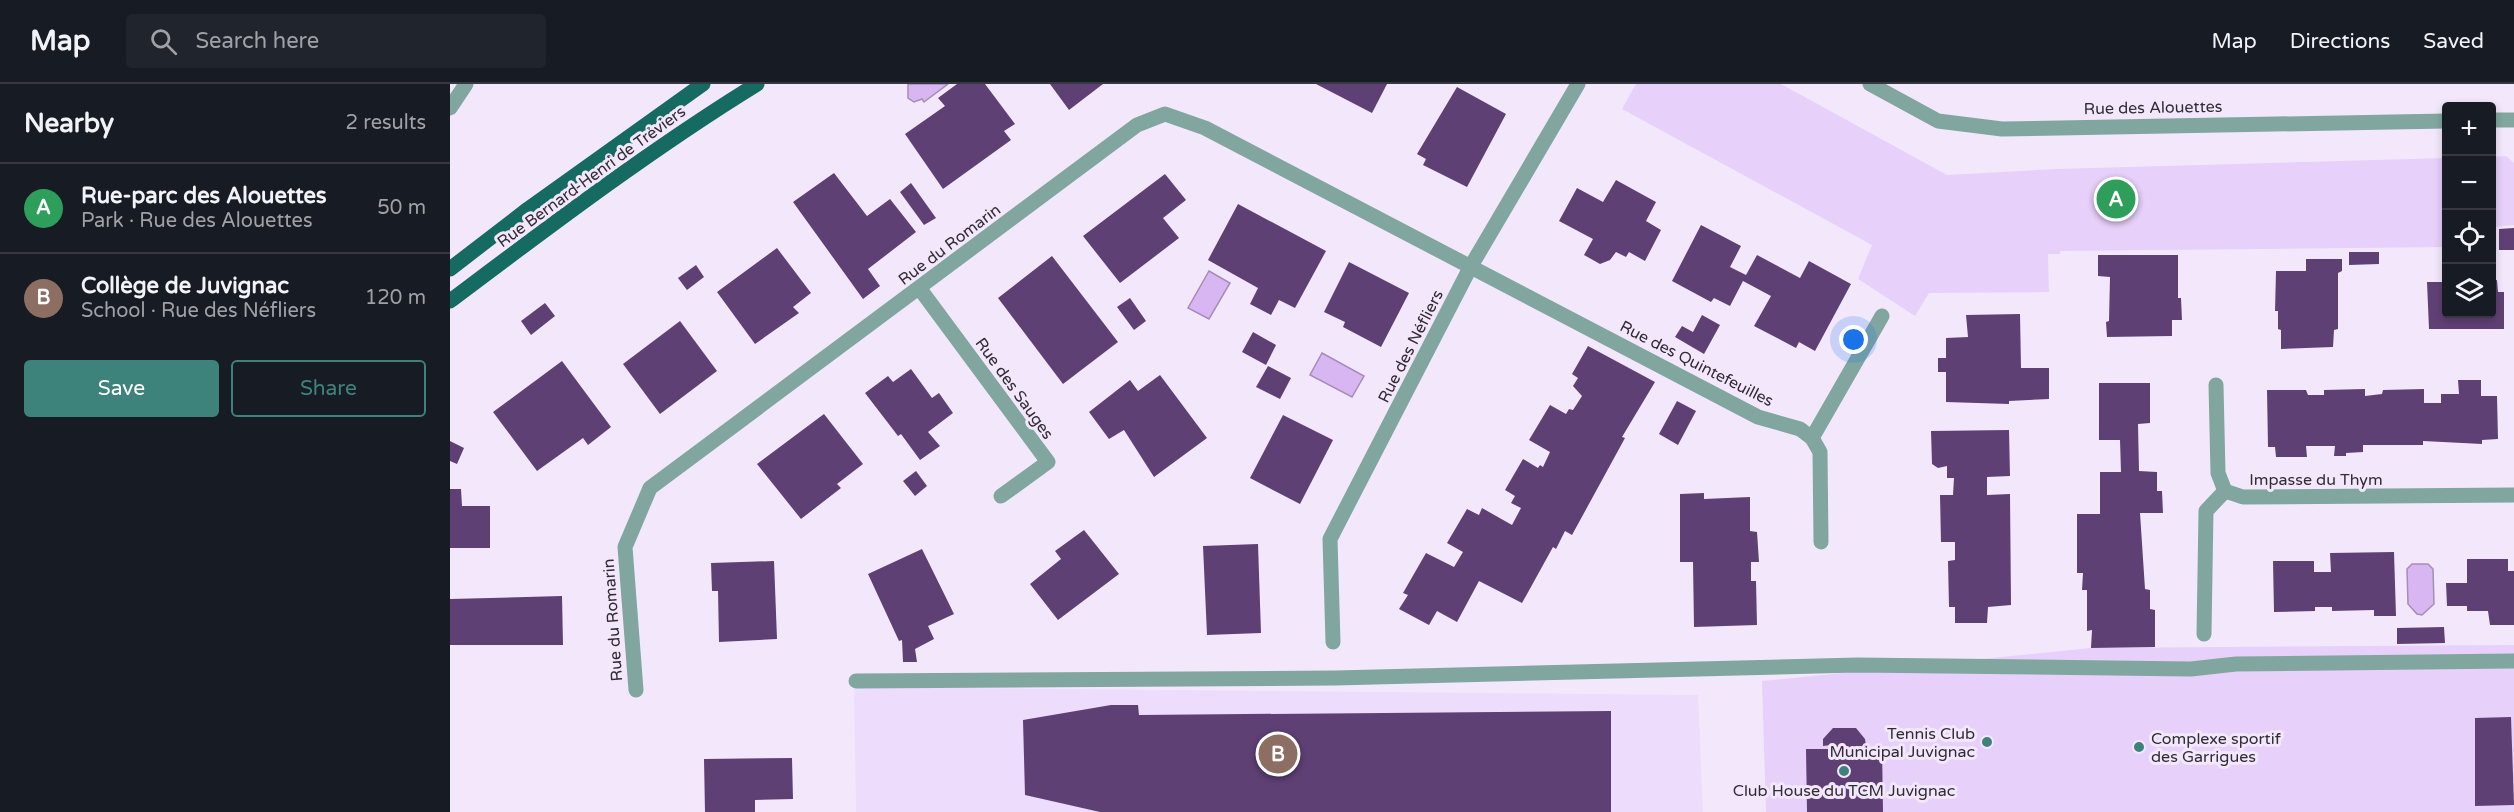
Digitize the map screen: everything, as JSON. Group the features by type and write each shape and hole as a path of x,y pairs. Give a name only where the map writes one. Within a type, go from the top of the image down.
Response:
{"main road":[{"name":"Rue Bernard-Henri de Tréviers","path":"450,269 528,209 703,84"},
{"name":"Rue Bernard-Henri de Tréviers","path":"450,301 568,213 713,111 757,84"}],"street":[{"path":"450,108 466,84"},
{"name":"Rue des Néfliers","path":"1333,642 1330,539 1472,266 1578,84"},
{"name":"Rue des Alouettes","path":"1870,84 1938,121 2002,129 2442,121"},
{"name":"Rue du Romarin","path":"636,690 625,547 650,488 920,289 1137,125 1165,114 1205,128 1472,266"},
{"path":"2496,120 2514,120"},
{"name":"Rue des Quintefeuilles","path":"1472,266 1758,417 1800,429 1812,438"},
{"name":"Rue des Sauges","path":"920,289 1048,462 1001,496"},
{"path":"1821,543 1820,452 1812,438 1882,316"},
{"name":"Impasse du Thym","path":"2216,385 2218,473 2225,491 2243,497 2514,495"},
{"path":"2204,634 2206,511 2225,491"},
{"path":"856,681 1335,678 1857,664 2190,669 2236,664 2514,662"}],"shaded area":[{"path":"908,84 948,84 924,102 922,99 914,102 908,98"},
{"path":"1636,84 1781,84 1947,175 2057,169 2442,158 2442,247 2060,251 2060,254 2048,254 2049,292 1929,293 1915,316 1858,279 1872,245 1622,109"},
{"path":"2506,156 2514,163 2514,225 2496,227 2496,157"},
{"path":"1209,271 1230,283 1209,319 1188,308"},
{"path":"1322,353 1364,376 1352,397 1310,375"},
{"path":"2412,564 2428,564 2433,569 2434,604 2422,615 2417,614 2408,604 2407,569"},
{"name":"Complexe sportif des Garrigues","path":"2514,645 2514,812 1766,812 1762,681 2091,648"},
{"path":"854,687 1698,695 1703,812 856,812"}],"building":[{"path":"957,84 985,84 1015,124 1004,131 1011,140 943,189 905,134 945,106 938,98"},
{"path":"1050,84 1103,84 1069,110"},
{"path":"1316,84 1387,84 1372,113"},
{"path":"1457,87 1506,114 1467,187 1423,165 1426,159 1417,154"},
{"path":"834,173 867,216 890,199 916,232 868,269 880,286 863,299 793,202"},
{"path":"1165,174 1186,200 1163,218 1179,238 1120,283 1083,236"},
{"path":"1616,180 1656,202 1646,221 1661,230 1645,261 1629,252 1626,257 1616,252 1610,260 1600,264 1584,255 1593,239 1559,221 1577,188 1603,202"},
{"path":"911,183 936,218 924,225 900,192"},
{"path":"1238,204 1326,251 1295,308 1279,300 1271,315 1250,304 1258,288 1208,260"},
{"path":"1701,225 1741,246 1730,267 1746,275 1757,255 1800,278 1809,261 1851,284 1815,351 1799,342 1796,348 1754,326 1771,296 1743,281 1730,306 1714,298 1711,302 1672,281"},
{"path":"2514,228 2514,250 2499,250 2499,229"},
{"path":"777,248 811,293 793,307 799,313 755,344 717,292"},
{"path":"2349,252 2379,252 2379,264 2349,265"},
{"path":"2098,255 2178,255 2178,298 2181,298 2182,320 2172,320 2172,336 2107,337 2110,277 2098,276"},
{"path":"1052,256 1118,342 1063,384 998,298"},
{"path":"2306,259 2342,259 2342,271 2338,273 2338,329 2334,330 2333,347 2281,349 2278,311 2275,311 2276,271 2306,271"},
{"path":"1349,262 1409,293 1381,347 1343,327 1345,322 1324,312"},
{"path":"696,265 704,277 687,290 678,278"},
{"path":"2496,280 2498,292 2504,292 2504,329 2429,329 2427,282 2442,282 2442,318 2496,318"},
{"path":"1130,298 1146,321 1134,330 1117,307"},
{"path":"545,303 555,316 531,335 521,321"},
{"path":"2020,314 2021,368 2049,368 2049,399 2009,401 2009,404 1946,402 1946,372 1938,372 1938,358 1946,358 1946,338 1968,337 1966,315"},
{"path":"1702,315 1720,325 1704,354 1675,337 1682,326 1693,332"},
{"path":"680,321 717,371 660,414 623,364"},
{"path":"1253,332 1276,345 1266,365 1242,352"},
{"path":"1588,346 1655,382 1622,437 1625,438 1572,535 1565,531 1556,549 1553,547 1522,603 1479,581 1457,622 1437,611 1429,625 1399,609 1408,595 1403,593 1426,553 1454,567 1463,552 1447,543 1467,509 1479,515 1482,508 1512,525 1521,508 1511,503 1515,496 1505,490 1523,459 1538,468 1540,465 1543,467 1550,452 1529,440 1550,405 1566,414 1569,409 1573,410 1582,396 1573,386 1578,378 1572,374"},
{"path":"562,361 611,427 588,445 583,438 537,471 493,412"},
{"path":"1268,366 1291,378 1280,399 1256,387"},
{"path":"911,369 932,398 939,393 953,413 928,432 940,446 920,460 901,434 898,436 865,393 888,376 893,382"},
{"path":"1160,375 1207,438 1154,477 1124,430 1109,439 1089,412 1130,380 1138,391"},
{"path":"2458,380 2481,380 2481,396 2497,396 2498,439 2482,440 2482,444 2423,441 2423,445 2363,445 2363,452 2346,453 2346,456 2334,456 2335,446 2306,446 2307,457 2276,457 2275,447 2268,447 2267,390 2306,390 2308,395 2324,395 2324,390 2365,389 2365,396 2382,394 2383,390 2424,389 2424,403 2441,403 2441,394 2459,394"},
{"path":"2099,383 2150,383 2150,423 2138,424 2139,471 2157,472 2157,491 2162,491 2163,513 2140,513 2145,589 2150,590 2150,609 2155,610 2155,647 2091,648 2092,630 2087,631 2087,590 2082,590 2083,573 2077,573 2077,514 2100,514 2100,472 2121,472 2120,440 2099,440"},
{"path":"1677,401 1696,411 1678,445 1659,434"},
{"path":"824,414 863,464 837,484 841,488 801,519 757,464"},
{"path":"1283,415 1333,440 1300,504 1250,478"},
{"path":"2009,430 2010,476 1987,477 1987,495 2010,494 2011,605 1988,607 1987,623 1955,623 1955,607 1949,607 1948,561 1955,560 1955,542 1941,542 1940,495 1953,495 1954,478 1947,478 1947,466 1938,468 1932,464 1931,431"},
{"path":"450,441 464,448 457,464 450,461"},
{"path":"916,471 927,486 915,496 903,481"},
{"path":"450,489 461,489 462,506 490,506 490,548 450,548"},
{"path":"1704,493 1704,499 1750,497 1750,531 1757,532 1759,562 1751,562 1751,581 1756,581 1757,625 1694,627 1693,562 1680,562 1680,494"},
{"path":"1084,530 1119,574 1058,620 1030,584 1061,559 1055,551"},
{"path":"1258,544 1261,633 1207,635 1203,546"},
{"path":"922,549 954,614 928,626 934,639 915,649 917,662 903,662 902,640 899,641 868,574"},
{"path":"2394,552 2396,616 2374,616 2374,610 2332,611 2332,607 2315,607 2315,611 2274,612 2273,561 2314,561 2314,572 2331,572 2330,553"},
{"path":"2467,559 2508,559 2508,571 2514,571 2514,625 2490,625 2488,611 2467,611 2467,606 2447,606 2446,583 2467,583"},
{"path":"774,561 777,639 719,642 718,591 712,591 711,563"},
{"path":"562,596 563,645 450,645 450,599"},
{"path":"2444,627 2445,643 2397,644 2397,628"},
{"path":"1111,705 1138,705 1139,715 1611,711 1611,812 1100,812 1025,795 1023,720"},
{"path":"2511,717 2514,805 2475,806 2475,718"},
{"name":"Club House du TCM Juvignac","path":"1833,728 1856,728 1865,739 1866,745 1862,746 1862,749 1882,748 1883,812 1807,812 1806,749 1831,749 1831,745 1823,746 1823,739"},
{"path":"792,758 793,799 755,800 755,812 705,812 704,759"}],"place":[{"name":"Rue-parc des Alouettes","path":"2116,199"},
{"name":"Tennis Club Municipal Juvignac","path":"1987,742"},
{"name":"Complexe sportif des Garrigues","path":"2139,747"},
{"name":"Collège de Juvignac","path":"1278,754"},
{"name":"Club House du TCM Juvignac","path":"1844,771"}]}
